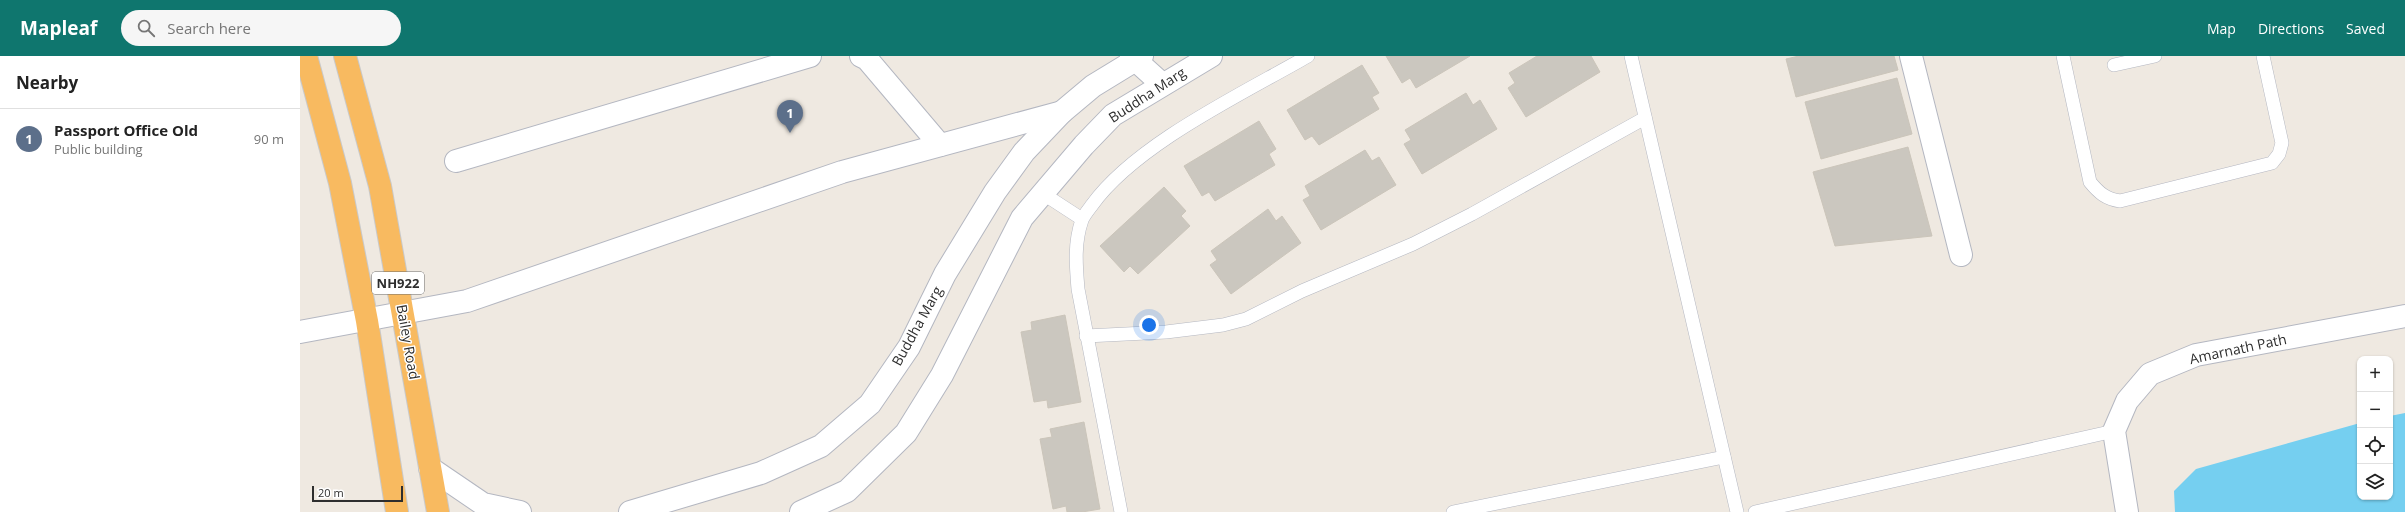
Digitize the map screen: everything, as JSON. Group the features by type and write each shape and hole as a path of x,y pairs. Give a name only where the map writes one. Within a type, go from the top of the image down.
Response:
{"highway":[{"name":"NH922","path":"306,56 340,183 367,321 397,512"},
{"name":"Bailey Road","path":"345,56 380,186 404,314 438,512"}],"street":[{"path":"456,161 810,56"},
{"path":"861,56 867,59 940,145"},
{"name":"Buddha Marg","path":"801,512 847,491 906,433 942,375 1022,218 1042,193 1113,115 1162,84 1211,56"},
{"path":"1910,56 1961,255"},
{"path":"1136,57 1162,84"},
{"name":"Buddha Marg","path":"630,512 761,473 821,446 870,404 909,347 945,274 995,192 1024,152 1062,112 1093,86 1136,57"},
{"path":"300,332 367,321 467,301 842,172 1062,112"},
{"name":"Amarnath Path","path":"2114,431 2127,400 2150,374 2196,355 2405,316"},
{"path":"2114,431 2127,512"},
{"path":"430,468 483,504 520,512"}],"lane":[{"path":"1121,512 1086,336 1075,253 1082,219 1103,190 1140,158 1194,121 1308,56"},
{"path":"1631,56 1737,512"},
{"path":"2063,56 2090,182 2109,200 2120,201 2272,163 2279,154 2282,143 2263,56"},
{"path":"2114,65 2155,56"},
{"path":"1086,336 1166,332 1223,325 1246,319 1302,291 1413,244 1472,214 1646,118"},
{"path":"1042,193 1082,219"},
{"path":"1755,512 2114,431"},
{"path":"1453,512 1724,457"}],"water":[{"path":"2405,413 2405,512 2175,512 2174,491 2196,469 2357,424 2357,500 2393,500 2393,415"}],"building":[{"path":"1386,56 1470,56 1416,88 1410,78 1402,83"},
{"path":"1537,56 1591,56 1600,72 1526,117 1508,88 1515,83 1509,73"},
{"path":"1799,56 1894,56 1898,70 1796,97 1786,59"},
{"path":"1362,65 1379,93 1372,97 1379,109 1319,145 1312,136 1305,140 1287,110"},
{"path":"1897,78 1912,134 1821,159 1805,102"},
{"path":"1466,93 1473,105 1480,100 1497,129 1422,174 1404,144 1411,140 1405,130"},
{"path":"1259,121 1276,149 1269,154 1275,165 1215,201 1209,192 1202,196 1184,166"},
{"path":"1908,147 1932,236 1835,246 1813,172"},
{"path":"1365,150 1372,161 1379,157 1396,185 1321,230 1303,200 1310,196 1305,186"},
{"path":"1164,187 1186,211 1181,216 1190,226 1138,274 1130,266 1124,272 1100,246"},
{"path":"1268,209 1276,221 1282,216 1301,243 1231,294 1210,265 1217,260 1211,251"},
{"path":"1065,315 1081,402 1048,408 1047,400 1034,402 1021,332 1032,330 1031,322"},
{"path":"1084,422 1100,509 1082,512 1067,512 1066,506 1053,509 1040,439 1052,437 1050,429"}],"place":[{"name":"Passport Office Old","path":"790,133"}]}
